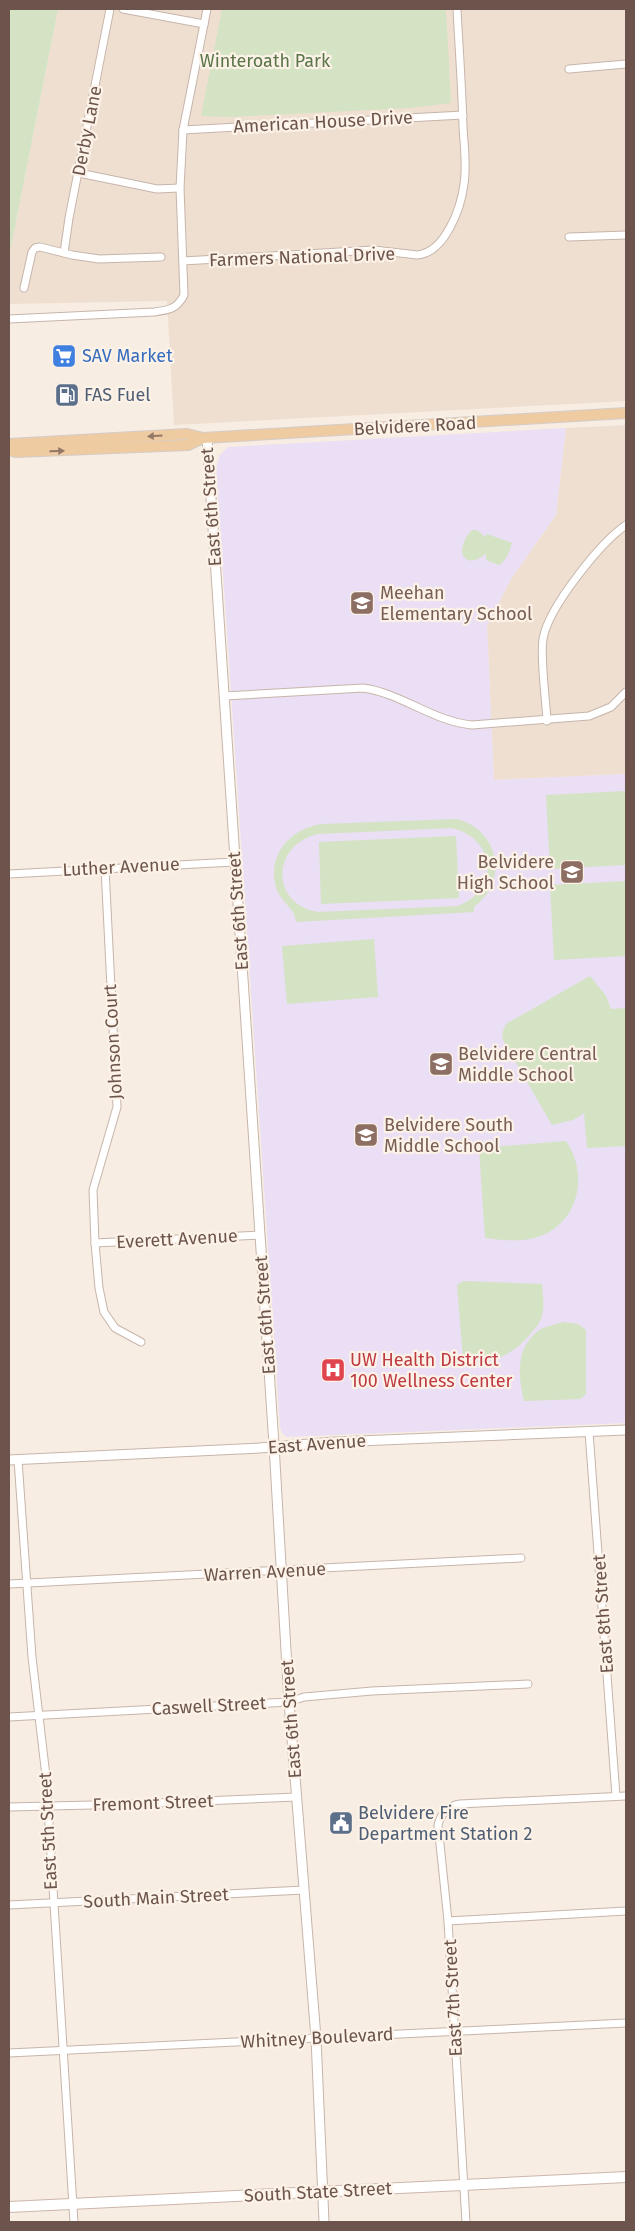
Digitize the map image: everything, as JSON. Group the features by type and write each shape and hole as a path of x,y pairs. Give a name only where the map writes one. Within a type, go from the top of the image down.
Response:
{"main road":[{"name":"Belvidere Road","path":"9,444 187,434 205,438 626,414"},
{"name":"Belvidere Road","path":"9,450 16,452 188,445 205,438"},
{"name":"South State Street","path":"9,2207 626,2177"}],"street":[{"name":"Derby Lane","path":"64,253 110,9"},
{"path":"123,9 204,24"},
{"path":"9,320 171,310 180,303 184,295 180,188 183,130 206,9"},
{"path":"457,9 463,115"},
{"path":"569,69 626,64"},
{"name":"American House Drive","path":"183,130 463,115"},
{"name":"Farmers National Drive","path":"183,262 374,250 424,254 434,249 443,238 456,213 464,184 463,115"},
{"path":"79,173 158,189 180,188"},
{"path":"569,237 626,235"},
{"path":"24,288 32,252 35,248 47,248 99,259 161,257"},
{"name":"East 6th Street","path":"205,438 274,1445 289,1702 316,2038 324,2222"},
{"path":"547,720 542,643 548,621 561,599 604,545 626,525"},
{"path":"224,696 363,688 381,692 454,723 472,725 581,718 598,714 611,707 626,692"},
{"name":"Luther Avenue","path":"9,874 234,862"},
{"name":"Johnson Court","path":"105,868 117,1107 93,1190 99,1288 104,1312 115,1328 141,1342"},
{"name":"Everett Avenue","path":"96,1243 260,1235"},
{"name":"East Avenue","path":"13,1460 259,1448 274,1445 626,1430"},
{"name":"East 8th Street","path":"589,1432 598,1532 616,1796"},
{"name":"East 5th Street","path":"13,1460 27,1583 38,1716 48,1805 52,1903 74,2222"},
{"name":"Warren Avenue","path":"9,1584 280,1572 521,1558"},
{"name":"Caswell Street","path":"9,1717 289,1702 304,1697 372,1691 528,1684"},
{"path":"616,1796 626,1796"},
{"name":"East 7th Street","path":"466,2222 448,1921 438,1825 444,1812 452,1806 460,1804 616,1796"},
{"name":"Fremont Street","path":"9,1806 133,1804 296,1797"},
{"name":"South Main Street","path":"9,1905 304,1890"},
{"path":"448,1921 626,1910"},
{"name":"Whitney Boulevard","path":"9,2053 626,2023"}],"shaded area":[{"path":"58,9 626,9 626,401 174,425 167,301 9,304 9,257"},
{"path":"626,425 626,774 494,780 487,626 511,579 556,515 566,428"},
{"path":"566,428 556,515 511,579 487,626 494,780 626,774 626,1423 287,1437 282,1433 280,1427 216,467 220,455 228,447"}],"green space":[{"path":"9,9 58,9 9,257"},
{"name":"Winteroath Park","path":"222,9 446,9 451,103 409,108 229,117 201,116"},
{"path":"472,530 477,530 485,537 487,534 512,543 502,563 499,565 486,560 486,554 471,561 463,556 463,544"},
{"path":"626,791 626,865 550,869 546,795"},
{"path":"456,819 477,829 491,846 496,867 494,878 488,892 474,907 474,912 296,922 291,909 277,890 274,866 283,846 291,838 300,831 322,824","holes":["452,828 467,834 478,842 485,853 488,865 487,877 481,888 472,898 458,906 318,912 302,907 291,898 285,887 282,874 285,861 291,850 303,840 318,834"]},
{"path":"456,836 459,898 321,904 319,842"},
{"path":"626,881 626,956 554,960 550,885"},
{"path":"374,939 378,997 287,1004 282,946"},
{"path":"590,976 606,996 611,1009 626,1008 626,1146 587,1148 584,1113 573,1120 552,1125 503,1040 502,1034 506,1024"},
{"path":"566,1141 572,1152 578,1178 574,1203 560,1224 542,1236 526,1240 485,1238 479,1148"},
{"path":"463,1281 542,1284 543,1306 540,1321 518,1347 502,1356 483,1361 463,1359 457,1285"},
{"path":"564,1322 578,1324 586,1330 586,1394 580,1399 524,1401 520,1381 520,1362 527,1344 541,1329"}],"place":[{"name":"SAV Market","path":"64,356"},
{"name":"FAS Fuel","path":"67,395"},
{"name":"Meehan Elementary School","path":"362,603"},
{"name":"Belvidere High School","path":"572,872"},
{"name":"Belvidere Central Middle School","path":"441,1064"},
{"name":"Belvidere South Middle School","path":"366,1135"},
{"name":"UW Health District 100 Wellness Center","path":"333,1370"},
{"name":"Belvidere Fire Department Station 2","path":"341,1823"}]}
